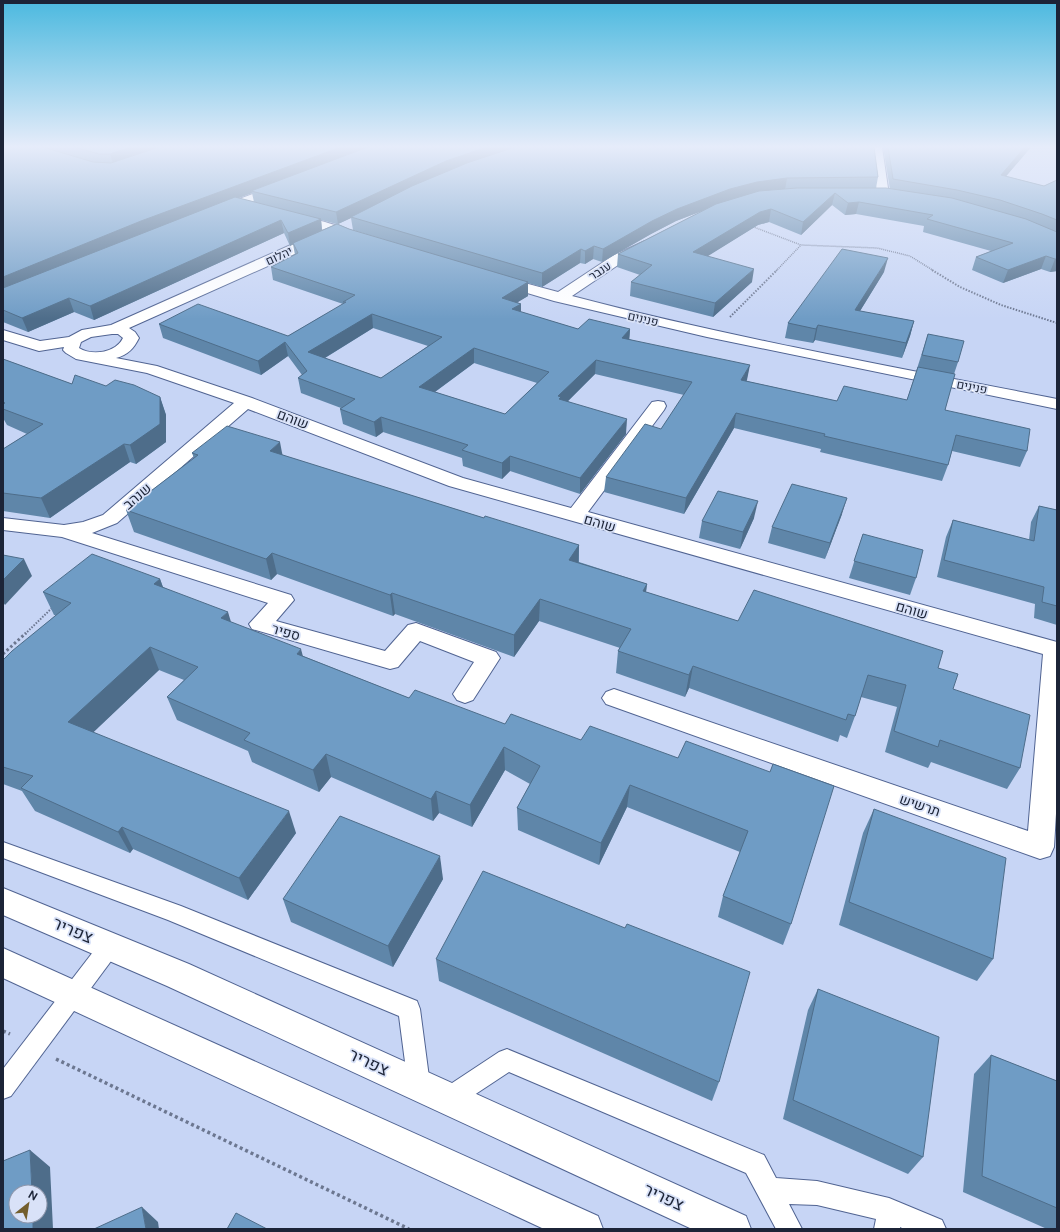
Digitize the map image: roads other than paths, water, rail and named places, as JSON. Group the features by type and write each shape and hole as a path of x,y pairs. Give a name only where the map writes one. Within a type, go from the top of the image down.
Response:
{"street":[{"path":"208,215 236,204"},
{"path":"239,204 259,210"},
{"path":"281,215 339,230 371,243"},
{"name":"יהלום","path":"111,329 158,310 355,222"},
{"name":"ענבר","path":"559,298 619,258 654,240"},
{"name":"פנינים","path":"484,276 627,316 1057,404"},
{"name":"יהלום","path":"82,356 91,357 112,354 158,310"},
{"path":"3,335 39,346 74,341 90,332 111,329 125,332 128,340"},
{"name":"שוהם","path":"128,340 151,369"},
{"path":"74,341 71,346 71,350 82,356"},
{"name":"שוהם","path":"82,356 151,369 246,402 456,482 1056,650"},
{"name":"שנהב","path":"3,524 64,532 86,528 110,519 246,402"},
{"path":"575,516 658,406"},
{"name":"ספיר","path":"64,532 118,547 283,600 260,624 390,661 416,630 488,658 465,694"},
{"name":"תרשיש","path":"614,698 1040,847 1056,650"},
{"name":"צפריר","path":"3,900 178,975 733,1229"},
{"path":"3,963 585,1229"}],"lane":[{"path":"3,850 174,913 409,1009 419,1085"},
{"path":"3,1088 110,946"},
{"path":"448,1099 507,1060 755,1164 789,1229"},
{"path":"768,1190 817,1193 888,1220 933,1229"}]}
